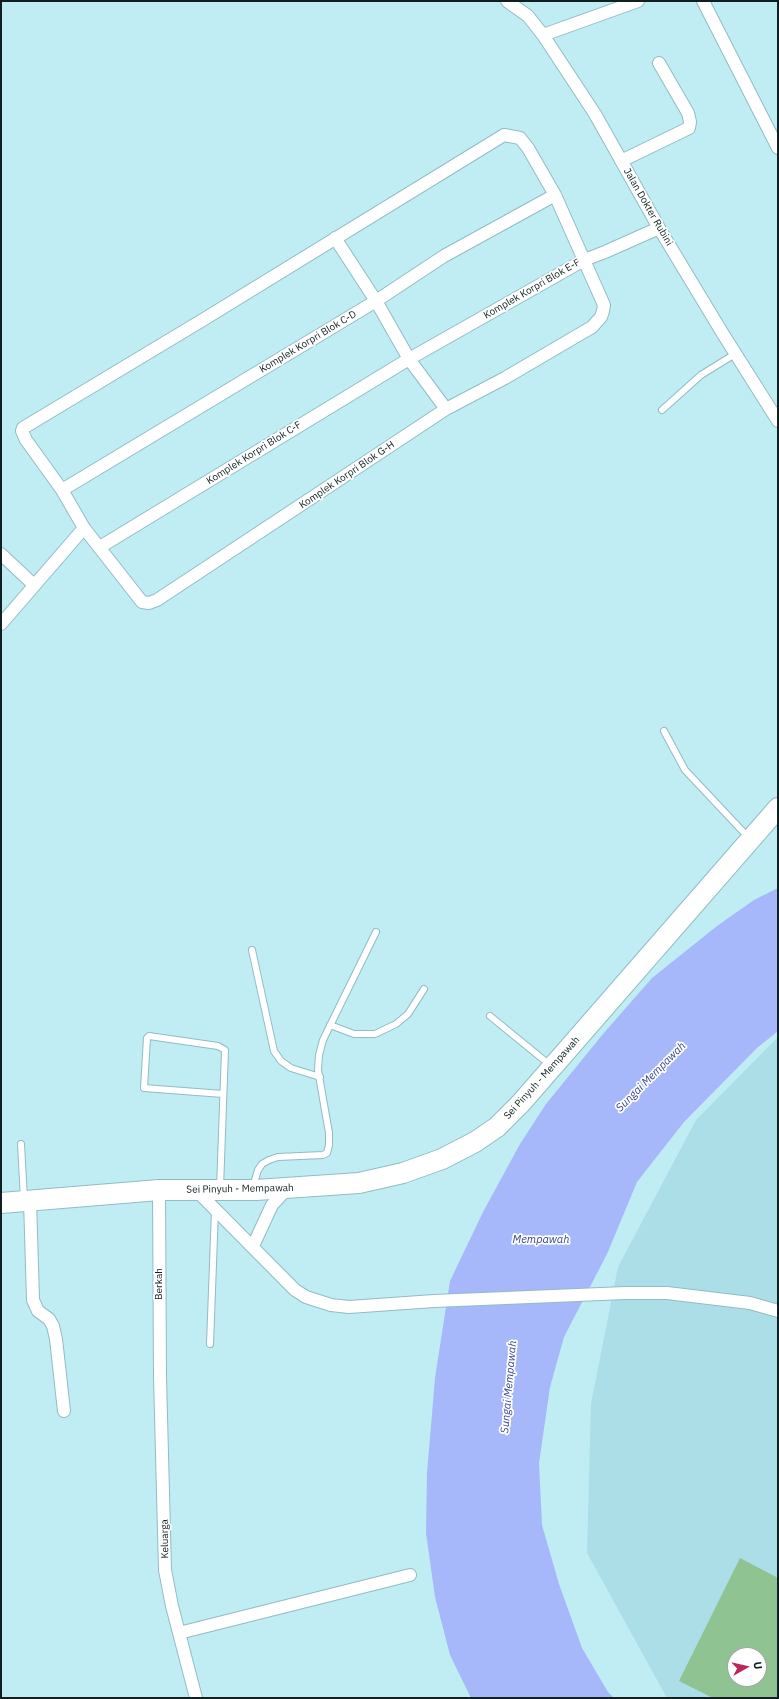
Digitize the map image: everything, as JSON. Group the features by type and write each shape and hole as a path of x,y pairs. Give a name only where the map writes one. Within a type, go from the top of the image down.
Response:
{"highway":[{"name":"Sei Pinyuh - Mempawah","path":"1,1203 159,1190 256,1190 359,1183 403,1173 442,1159 475,1142 497,1127 521,1103 778,808"}],"street":[{"name":"Jalan Dokter Rubini","path":"507,1 528,16 543,35 595,114 659,228 735,354 778,421"},
{"path":"543,35 638,1"},
{"path":"703,1 778,148"},
{"path":"621,161 689,128 690,122 688,113 659,63"},
{"path":"100,547 84,528 62,490 26,440 22,431 23,428 201,321 504,135 520,138 528,148 555,195 584,260"},
{"name":"Komplek Korpri Blok C-D","path":"62,490 376,301 444,256 555,195"},
{"name":"Komplek Korpri Blok E-F","path":"409,359 584,260 659,228"},
{"path":"335,238 376,301 409,359 446,409"},
{"name":"Komplek Korpri Blok G-H","path":"100,547 142,602 153,602 446,409 505,378 592,327 603,314 604,304 584,260"},
{"name":"Komplek Korpri Blok C-F","path":"100,547 409,359"},
{"path":"1,624 84,528"},
{"path":"1,554 34,585"},
{"path":"253,1246 272,1205 288,1188"},
{"name":"Berkah","path":"159,1190 160,1377"},
{"path":"195,1190 253,1246 295,1290 317,1302 349,1307 434,1301 625,1293 667,1293 750,1303 778,1311"},
{"path":"27,1201 33,1300 38,1311 49,1318 53,1326 56,1339 64,1411"},
{"name":"Keluarga","path":"160,1377 165,1570 179,1633 196,1698"},
{"path":"179,1633 410,1574"}],"lane":[{"path":"662,410 701,375 735,354"},
{"path":"664,731 685,770 750,839"},
{"path":"256,1190 255,1180 258,1170 262,1164 269,1160 278,1157 323,1155 327,1153 329,1133 320,1078 318,1055 330,1025 376,932"},
{"path":"252,950 274,1051 281,1061 291,1068 320,1078"},
{"path":"330,1025 354,1034 375,1034 391,1027 408,1014 424,989"},
{"path":"490,1016 553,1067"},
{"path":"220,1190 225,1050 218,1046 150,1036 147,1038 144,1088 223,1094"},
{"path":"21,1144 27,1201"},
{"path":"210,1344 215,1209"}],"shaded area":[{"path":"778,1037 778,1698 667,1698 587,1553 591,1404 618,1267 696,1120"}],"green space":[{"path":"740,1558 778,1578 778,1698 713,1698 679,1681"}],"water":[{"name":"Mempawah","path":"778,888 778,1031 757,1048 684,1122 637,1182 607,1254 564,1337 550,1387 539,1463 542,1525 559,1584 582,1648 608,1692 614,1698 471,1698 450,1655 435,1597 426,1533 427,1473 435,1378 450,1281 483,1212 520,1144 546,1104 603,1034 652,978 717,926 754,900"}],"water label":[{"name":"Sungai Mempawah","path":"651,1077"},
{"name":"Sungai Mempawah","path":"509,1387"}]}
